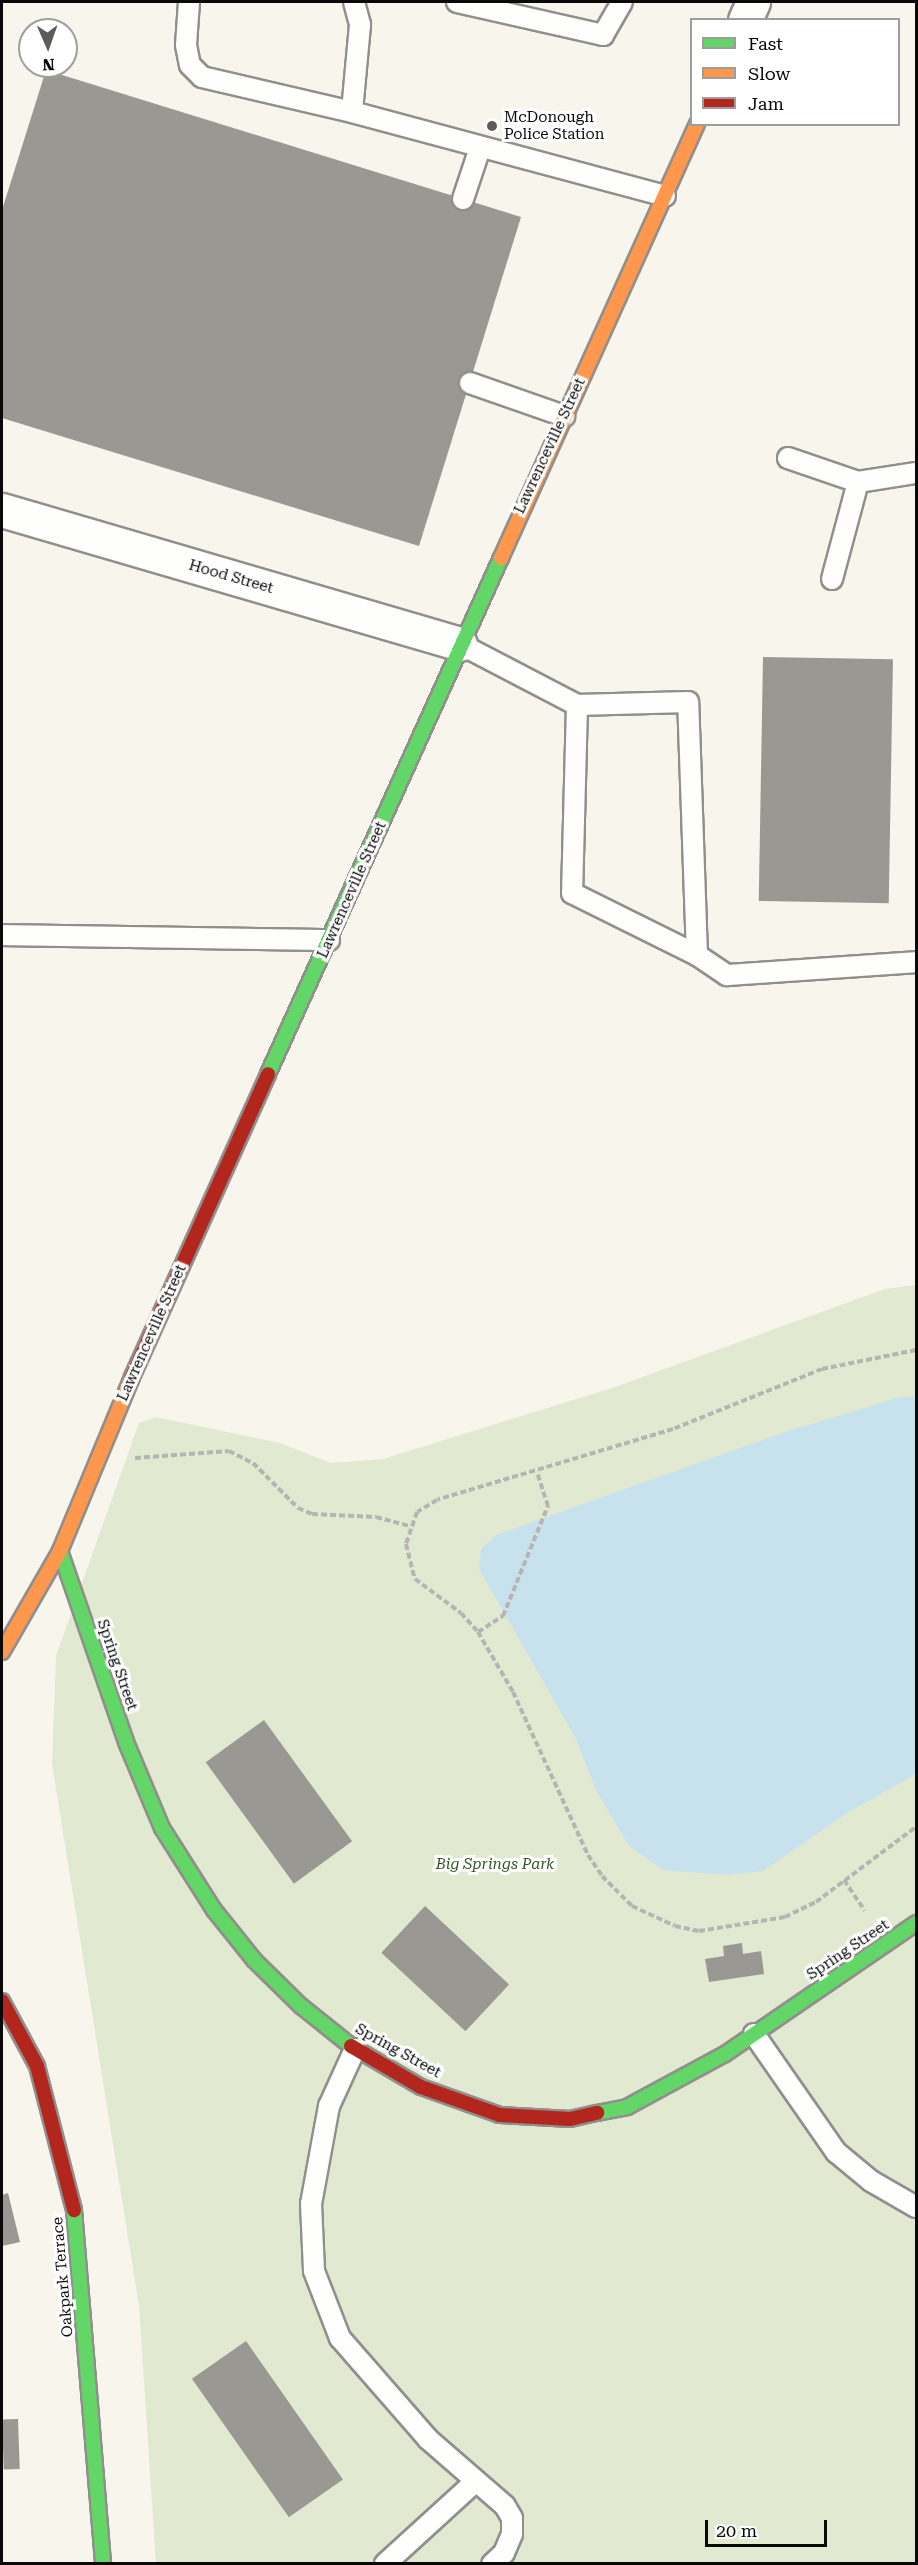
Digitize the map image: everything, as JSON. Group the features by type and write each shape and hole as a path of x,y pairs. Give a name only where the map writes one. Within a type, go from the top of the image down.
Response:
{"street":[{"path":"746,18 753,2"},
{"name":"Lawrenceville Street","path":"2,1652 60,1551 100,1448 460,644 696,126"},
{"name":"Hood Street","path":"2,510 460,644"},
{"name":"Spring Street","path":"60,1551 126,1742 162,1828 214,1910 254,1960 301,2006 355,2049 422,2087 500,2115 570,2120 627,2107 677,2083 754,2034 916,1923"},
{"name":"Oakpark Terrace","path":"2,2001 38,2066 75,2215 103,2564"}],"lane":[{"path":"189,2 186,45 190,64 202,77 352,112 665,196"},
{"path":"352,112 360,25 354,2"},
{"path":"457,2 603,35 622,2"},
{"path":"463,199 480,148"},
{"path":"470,383 564,416"},
{"path":"788,458 858,482 916,473"},
{"path":"832,579 858,482"},
{"path":"460,644 577,705 688,702 697,955"},
{"path":"577,705 572,892 697,955 727,975 916,962"},
{"path":"2,935 329,940"},
{"path":"754,2034 836,2152 871,2181 916,2207"},
{"path":"355,2049 329,2106 311,2204 314,2271 340,2338 428,2439 505,2506 512,2518 512,2534 504,2553 492,2564"},
{"path":"386,2564 476,2481"}],"path":[{"path":"916,1350 822,1369 673,1429 537,1472 437,1500 417,1512 410,1526 406,1544 415,1579 461,1613 478,1632 513,1692 588,1855 616,1893 653,1917 699,1931 785,1917 816,1902 916,1827"},
{"path":"100,1448 140,1459 229,1451 253,1463 298,1508 312,1514 376,1516 410,1526"},
{"path":"478,1632 503,1616 548,1506 537,1472"}],"green space":[{"name":"Big Springs Park","path":"916,1285 916,2563 156,2563 139,2306 52,1764 56,1656 139,1423 156,1417 280,1443 331,1463 383,1459 612,1388 885,1289"}],"water":[{"path":"916,1396 916,1774 847,1813 763,1871 729,1875 663,1870 629,1846 597,1792 576,1739 479,1569 481,1549 496,1535 788,1431 897,1398"}],"building":[{"path":"43,78 72,78 521,217 419,546 2,418 2,210"},
{"path":"763,657 893,659 889,903 759,901"},
{"path":"264,1720 352,1841 294,1884 206,1762"},
{"path":"425,1906 509,1984 465,2031 381,1953"},
{"path":"742,1943 743,1954 761,1951 764,1974 709,1982 705,1959 724,1956 723,1946"},
{"path":"8,2193 20,2242 2,2246 2,2195"},
{"path":"246,2341 343,2479 289,2517 192,2379"},
{"path":"18,2419 20,2469 4,2470 2,2420"}],"traffic: fast":[{"path":"268,1074 501,558"},
{"path":"60,1551 126,1742 162,1828 214,1910 254,1960 301,2006 351,2046"},
{"path":"597,2113 627,2107 725,2054 916,1923"},
{"path":"74,2210 103,2564"}],"traffic: slow":[{"path":"501,558 696,126"},
{"path":"2,1652 60,1551 132,1377"}],"traffic: jam":[{"path":"132,1377 268,1074"},
{"path":"2,2001 37,2066 74,2210"},
{"path":"351,2046 421,2087 500,2115 570,2119 597,2113"}],"place":[{"name":"McDonough Police Station","path":"492,126"}]}
